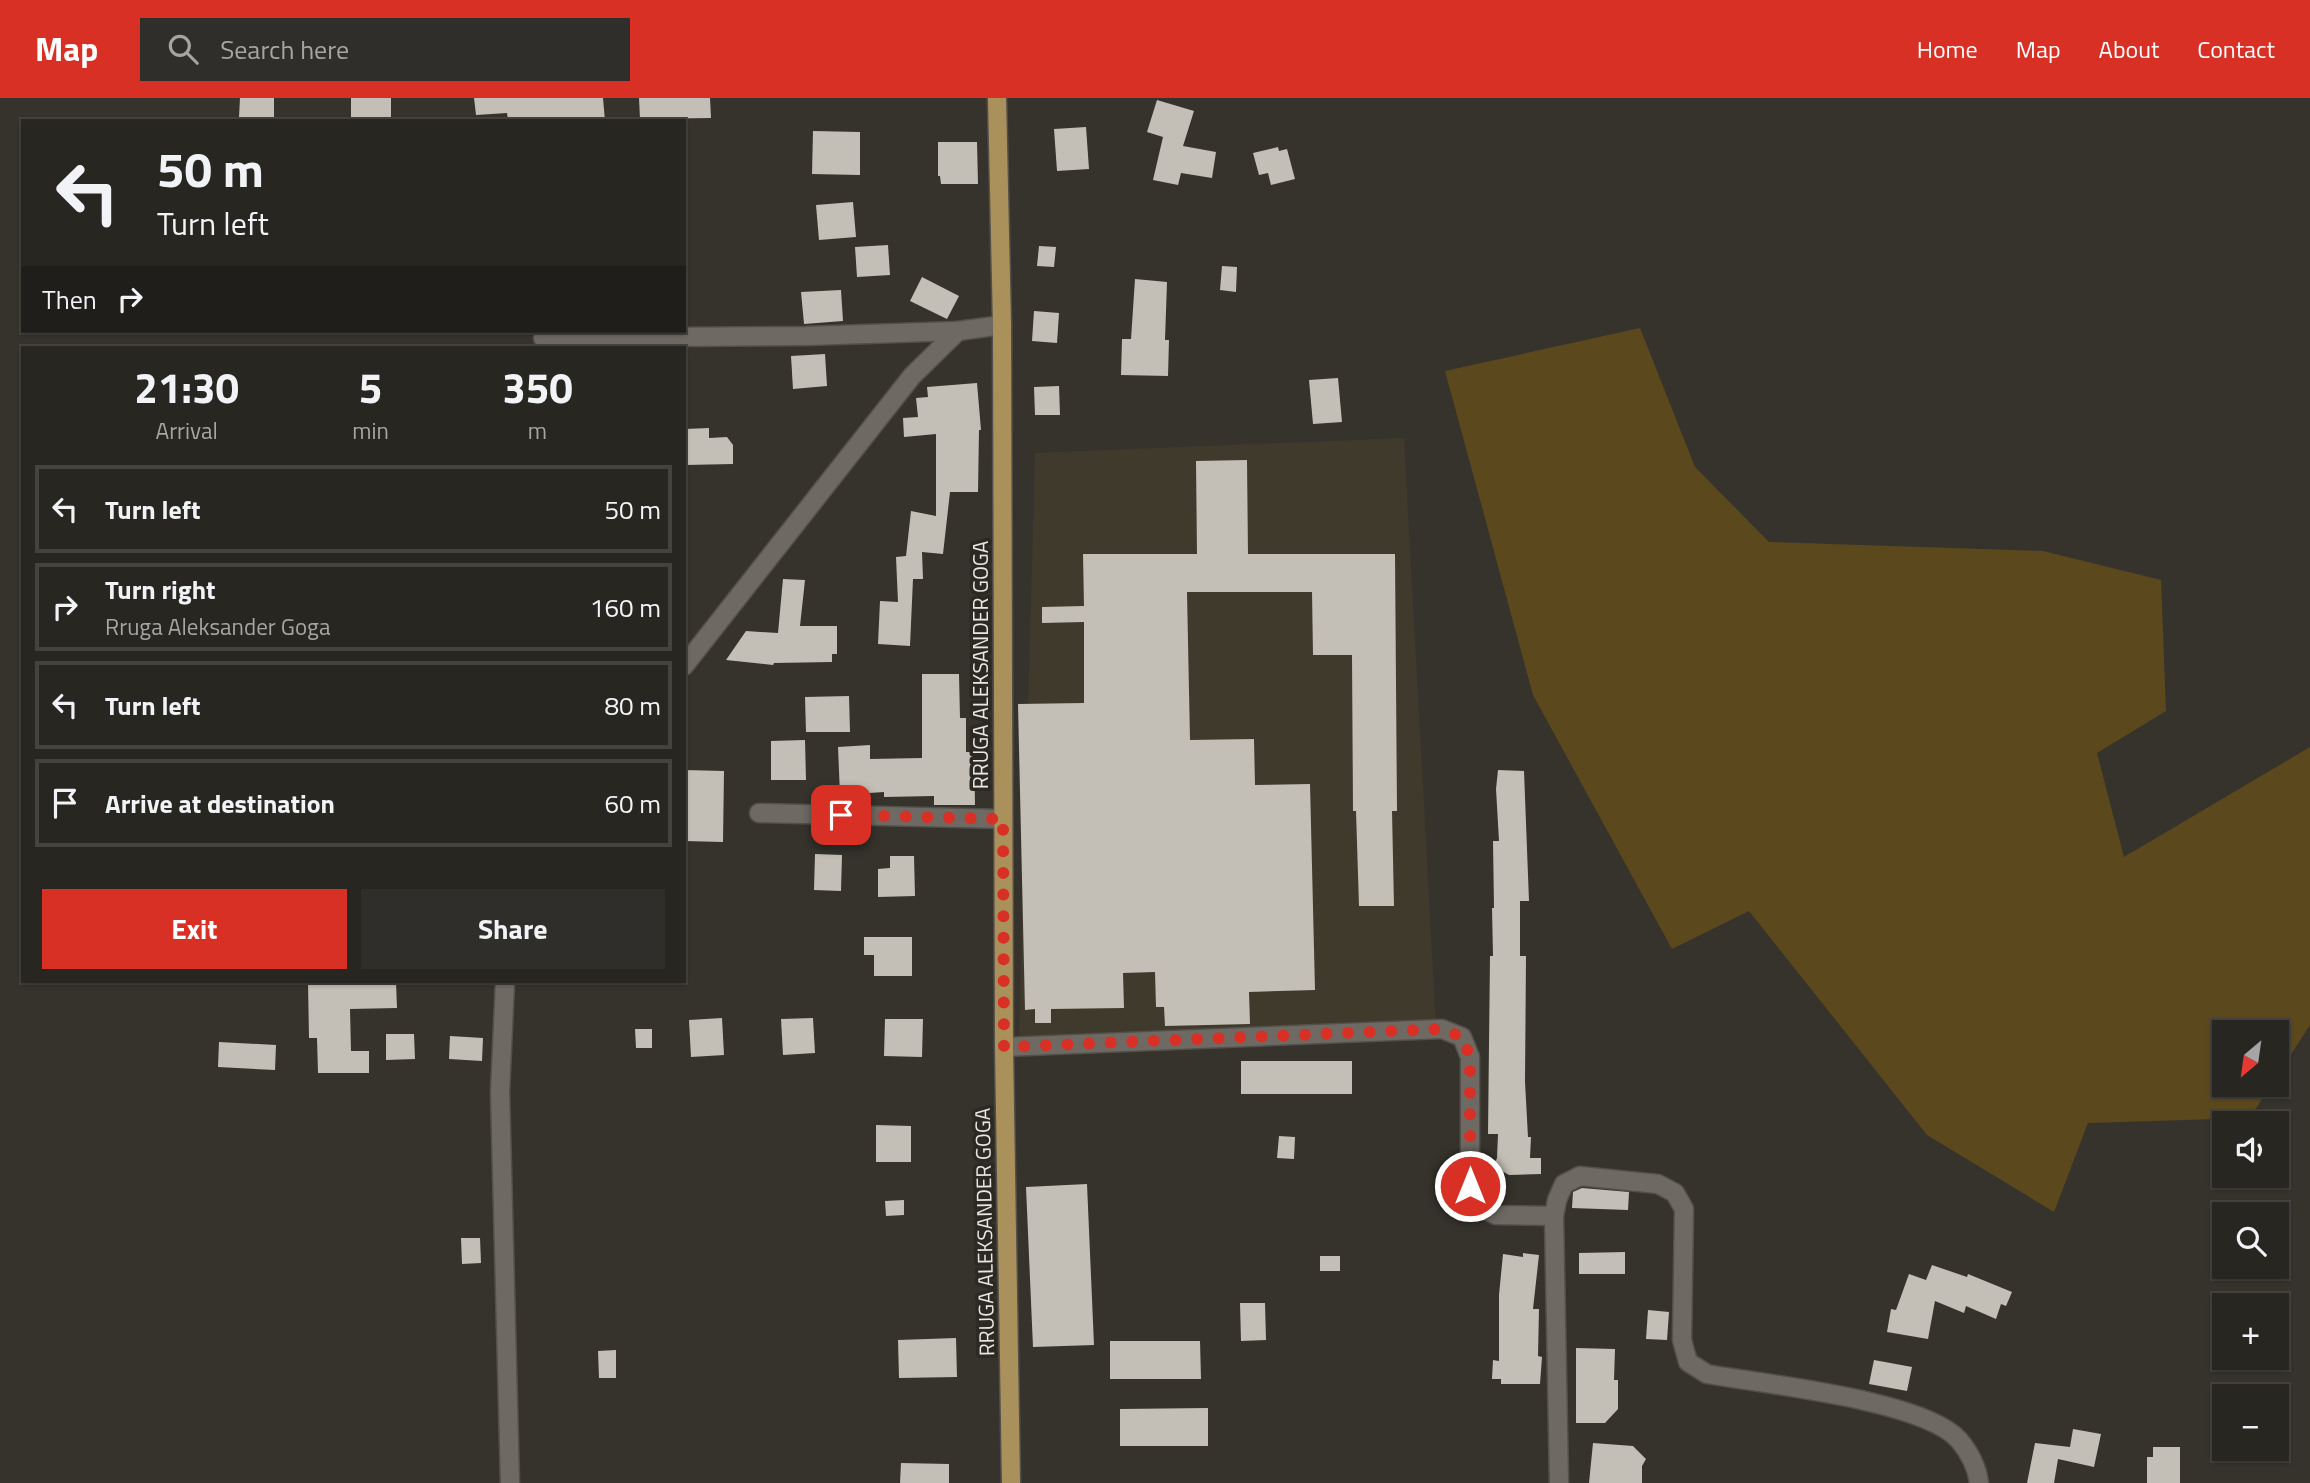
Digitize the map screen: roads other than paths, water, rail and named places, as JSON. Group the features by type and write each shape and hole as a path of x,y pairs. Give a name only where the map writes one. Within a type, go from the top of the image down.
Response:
{"main road":[{"name":"RRUGA ALEKSANDER GOGA","path":"996,98 1002,325 1004,1047 1011,1483"}],"street":[{"path":"543,338 806,336 958,331 1002,325"},
{"path":"686,663 912,376 958,331"},
{"path":"759,813 1003,819"},
{"path":"505,983 500,1092 510,1483"},
{"path":"1004,1047 1442,1029 1462,1037 1470,1057 1470,1186 1478,1206 1496,1215 1554,1216"},
{"path":"1559,1483 1554,1216 1564,1184 1580,1176 1658,1184 1675,1193 1684,1209 1682,1340 1688,1362 1707,1374 1876,1403 1922,1417 1958,1438 1977,1468 1979,1483"}]}
